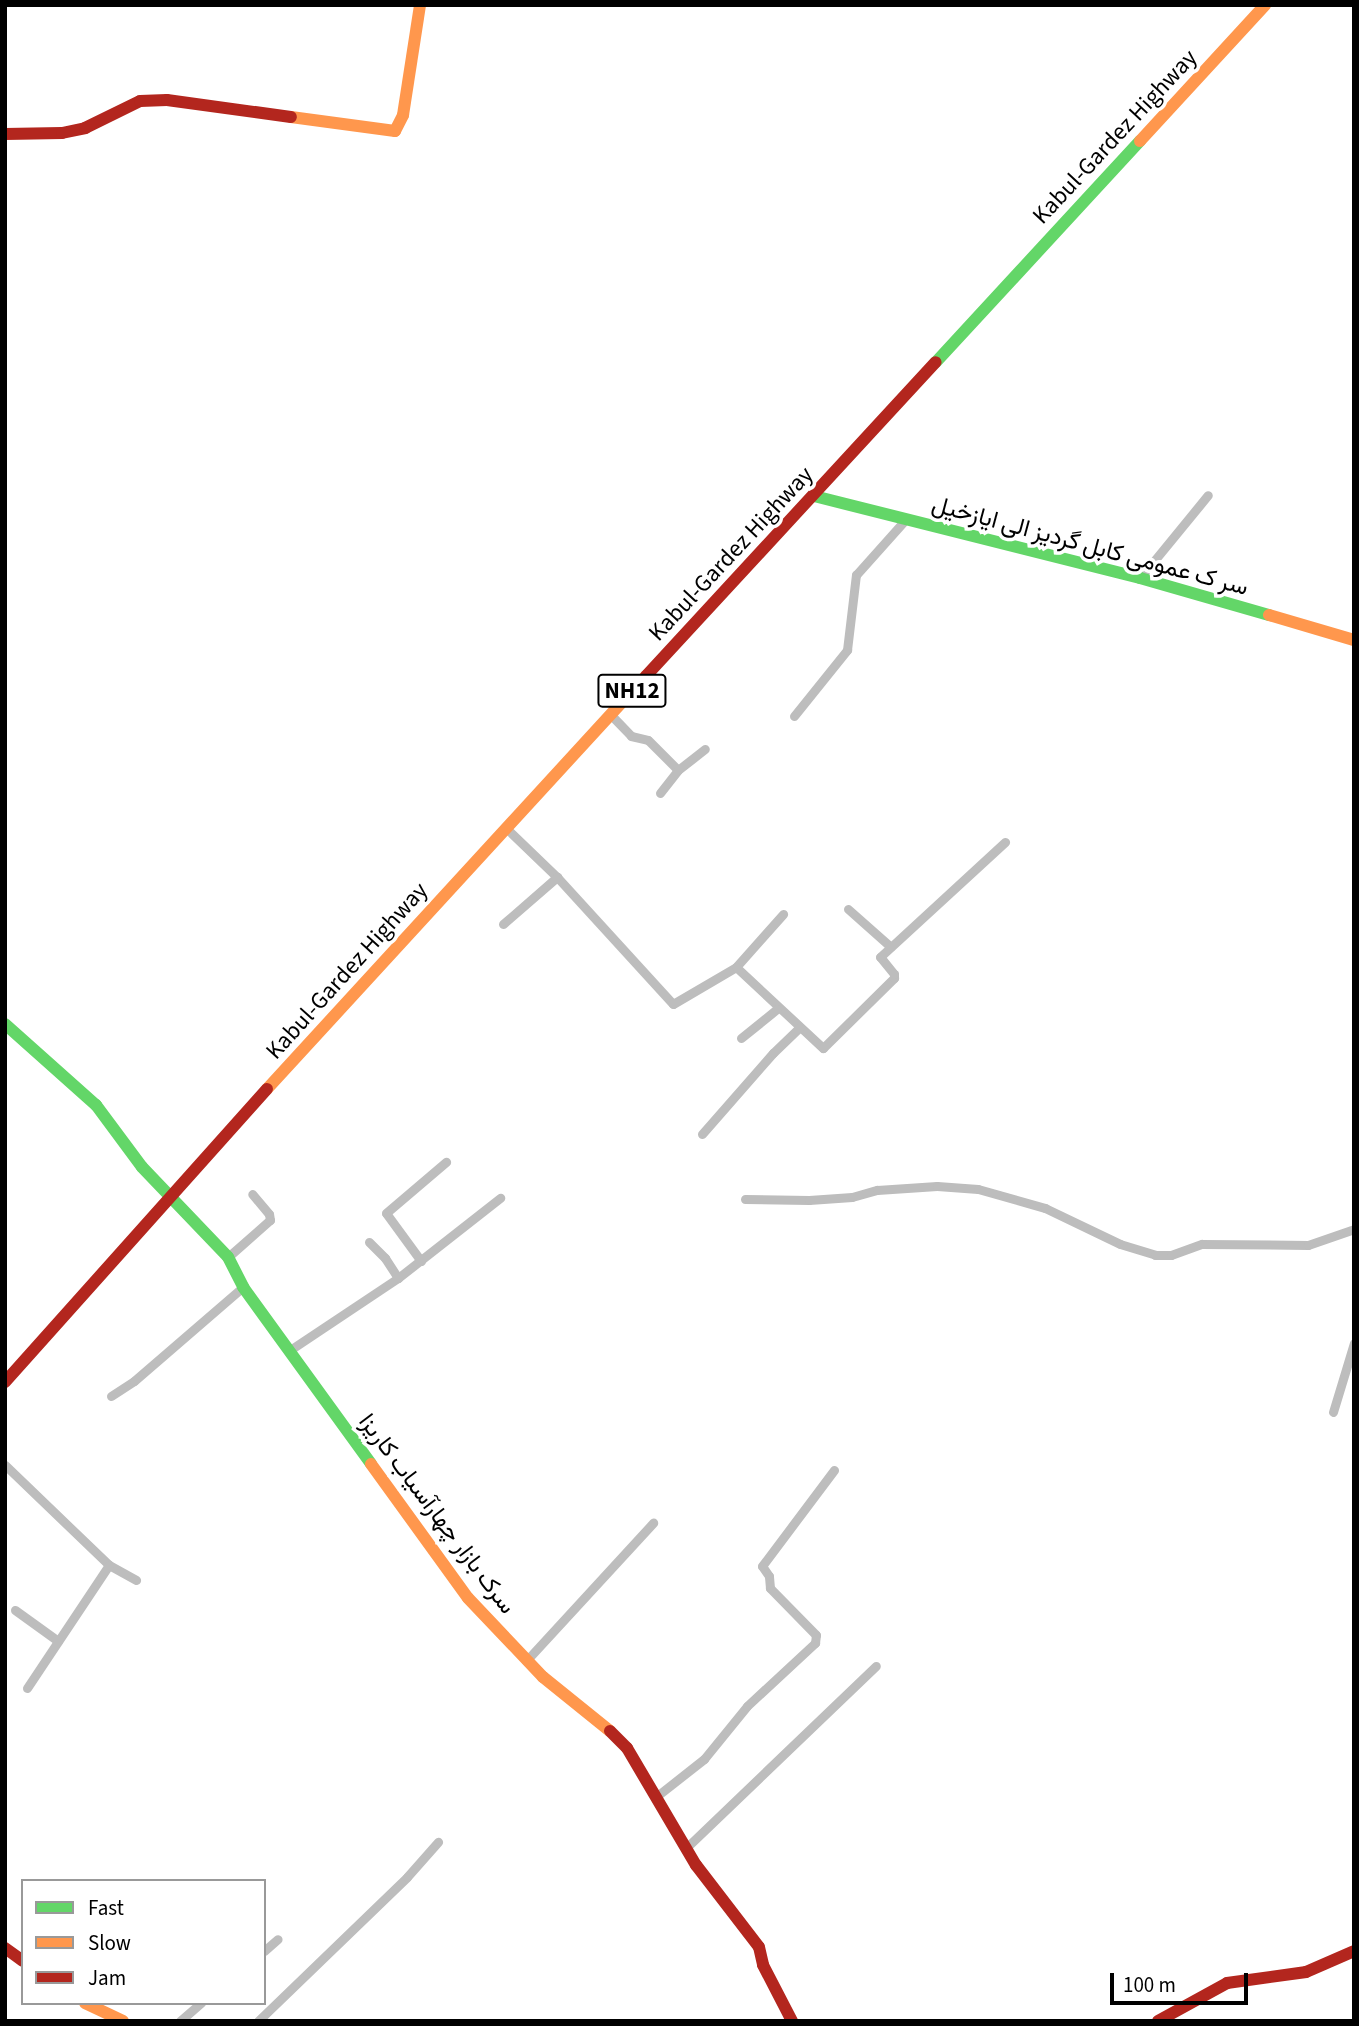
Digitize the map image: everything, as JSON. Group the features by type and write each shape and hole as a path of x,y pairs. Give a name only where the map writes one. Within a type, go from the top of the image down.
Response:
{"main road":[{"path":"5,134 62,133 85,128 140,101 167,100 395,131 403,115 420,5"},
{"name":"Kabul-Gardez Highway","path":"5,1382 172,1194 506,828 1265,5"},
{"name":"سر ک عمومی کابل گردیز الی ایازخیل","path":"814,496 1140,578 1354,640"},
{"name":"سرک بازار چهارآسیاب کاریزا","path":"5,1024 96,1105 142,1167 172,1194 228,1257 243,1287 467,1598 526,1661 596,1717 627,1748 696,1865 759,1947 763,1965 792,2021"},
{"path":"1157,2021 1227,1983 1306,1972 1354,1951"},
{"path":"89,2005 120,2020"}],"street":[{"path":"1140,578 1209,495"},
{"path":"794,716 847,650 856,575 906,519"},
{"path":"611,715 631,736 648,740 678,770"},
{"path":"660,793 678,770 705,749"},
{"path":"506,828 557,877 673,1004 736,967 783,914"},
{"path":"736,967 777,1009 823,1048 894,978 894,974 879,959 1005,842"},
{"path":"503,924 557,877"},
{"path":"848,909 891,947"},
{"path":"741,1038 777,1009"},
{"path":"702,1134 773,1053 799,1028"},
{"path":"421,1261 386,1213 446,1163"},
{"path":"745,1199 852,1197 877,1190 937,1186 978,1189 1045,1208 1120,1244 1155,1255 1171,1255 1202,1244 1308,1245 1354,1229"},
{"path":"228,1257 270,1220 269,1213 252,1194"},
{"path":"290,1350 398,1279 500,1198"},
{"path":"369,1242 385,1258 398,1279"},
{"path":"111,1396 134,1381 243,1287"},
{"path":"1333,1412 1354,1343"},
{"path":"5,1465 109,1565 136,1580"},
{"path":"657,1796 704,1759 747,1706 815,1643 816,1635 770,1588 769,1576 762,1566 834,1470"},
{"path":"526,1661 653,1522"},
{"path":"27,1688 109,1565"},
{"path":"15,1610 58,1641"},
{"path":"686,1848 876,1666"},
{"path":"258,2021 397,1887 438,1842"},
{"path":"266,1949 278,1939"},
{"path":"180,2021 199,2005"}],"traffic: fast":[{"path":"936,362 1140,141"},
{"path":"814,496 1140,578 1269,615"},
{"path":"5,1024 96,1105 142,1167 228,1257 243,1287 371,1464"}],"traffic: slow":[{"path":"291,117 395,131 403,115 420,5"},
{"path":"1140,141 1265,5"},
{"path":"1269,615 1354,640"},
{"path":"267,1089 646,676"},
{"path":"371,1464 468,1598 543,1677 610,1731"},
{"path":"89,2005 123,2021"}],"traffic: jam":[{"path":"5,134 62,133 85,128 140,101 167,100 291,117"},
{"path":"646,676 936,362"},
{"path":"5,1382 267,1089"},
{"path":"610,1731 627,1748 696,1865 759,1947 763,1965 792,2021"},
{"path":"5,1948 21,1960"},
{"path":"1158,2021 1227,1983 1306,1972 1354,1951"}]}
